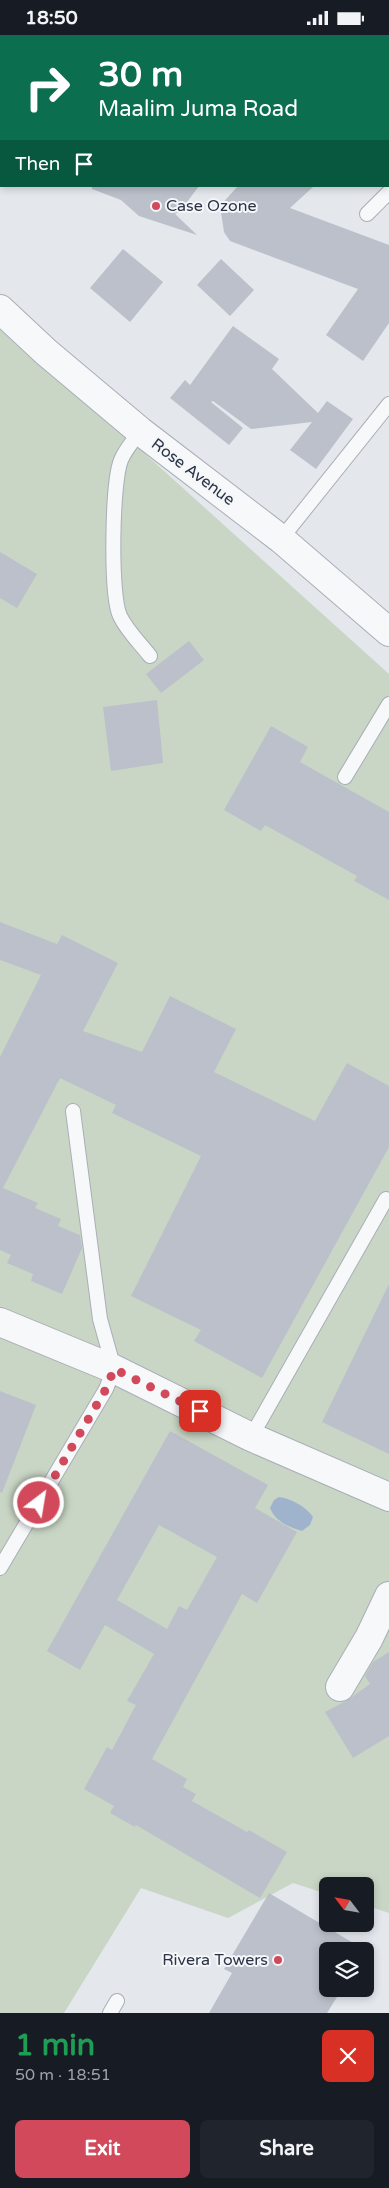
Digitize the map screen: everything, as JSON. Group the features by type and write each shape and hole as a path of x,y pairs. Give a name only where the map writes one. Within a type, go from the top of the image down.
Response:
{"street":[{"name":"Rose Avenue","path":"0,309 46,352 140,431 281,539 389,632"},
{"path":"0,1322 114,1369 251,1437 389,1497"},
{"path":"340,1687 370,1638 389,1596"}],"lane":[{"path":"367,214 389,192"},
{"path":"281,539 389,404"},
{"path":"140,431 121,459 116,480 113,553 119,614 128,630 150,656"},
{"path":"345,777 389,704"},
{"path":"0,1568 106,1389 114,1369 100,1319 74,1111"},
{"path":"251,1437 386,1199"}],"green space":[{"path":"0,323 389,674 389,1913 374,1908 374,1877 319,1877 319,1891 293,1883 228,1918 141,1888 64,2013 0,2013"}],"water":[{"path":"279,1497 293,1501 306,1510 313,1517 310,1525 302,1531 287,1525 275,1517 270,1508 274,1500"}],"building":[{"name":"Case Ozone","path":"92,187 198,187 181,210 175,214 197,235 139,216 121,200 92,189"},
{"path":"237,187 313,187 290,208 389,245 389,323 363,361 326,335 358,289 230,241 224,232 220,206"},
{"path":"123,249 163,282 130,322 90,288"},
{"path":"221,259 254,290 230,316 197,285"},
{"path":"233,326 279,359 272,369 318,413 327,401 353,419 316,469 290,450 312,422 251,429 213,401 211,402 243,428 229,445 170,398 185,380 190,385"},
{"path":"0,552 37,574 17,608 0,598"},
{"path":"189,641 204,660 161,693 146,674"},
{"path":"157,700 163,763 111,771 103,707"},
{"path":"271,726 308,747 300,762 389,812 389,900 354,881 357,876 265,825 261,831 224,810"},
{"path":"0,922 57,944 62,935 118,963 83,1031 142,1052 170,996 236,1029 214,1072 315,1121 347,1063 389,1086 389,1147 262,1378 194,1341 201,1330 131,1296 201,1156 112,1113 116,1105 60,1078 3,1188 38,1203 35,1208 61,1219 58,1226 80,1235 82,1248 62,1294 31,1281 33,1274 7,1263 11,1255 0,1250 0,1057 41,975 0,960"},
{"path":"389,1284 389,1454 322,1422"},
{"path":"0,1391 36,1405 2,1493 0,1492"},
{"path":"170,1431 268,1485 255,1508 297,1532 257,1603 242,1594 152,1759 187,1779 183,1787 196,1794 192,1801 287,1852 260,1898 136,1825 135,1827 110,1813 114,1806 84,1789 107,1747 112,1750 136,1705 127,1701 154,1654 105,1625 80,1670 47,1651","holes":["159,1525 217,1557 187,1610 179,1606 167,1629 117,1600"]},
{"path":"389,1652 389,1736 353,1758 325,1712 348,1700 370,1684 365,1676 373,1662"},
{"name":"Rivera Towers","path":"269,1893 319,1923 319,1933 336,1933 352,1942 319,1942 319,1997 337,1997 327,2013 209,2013 232,1973 224,1969"}],"place":[{"name":"Case Ozone","path":"156,206"},
{"name":"Rivera Towers","path":"278,1960"}],"route":[{"path":"39,1503 106,1389 114,1369 200,1411"}]}
